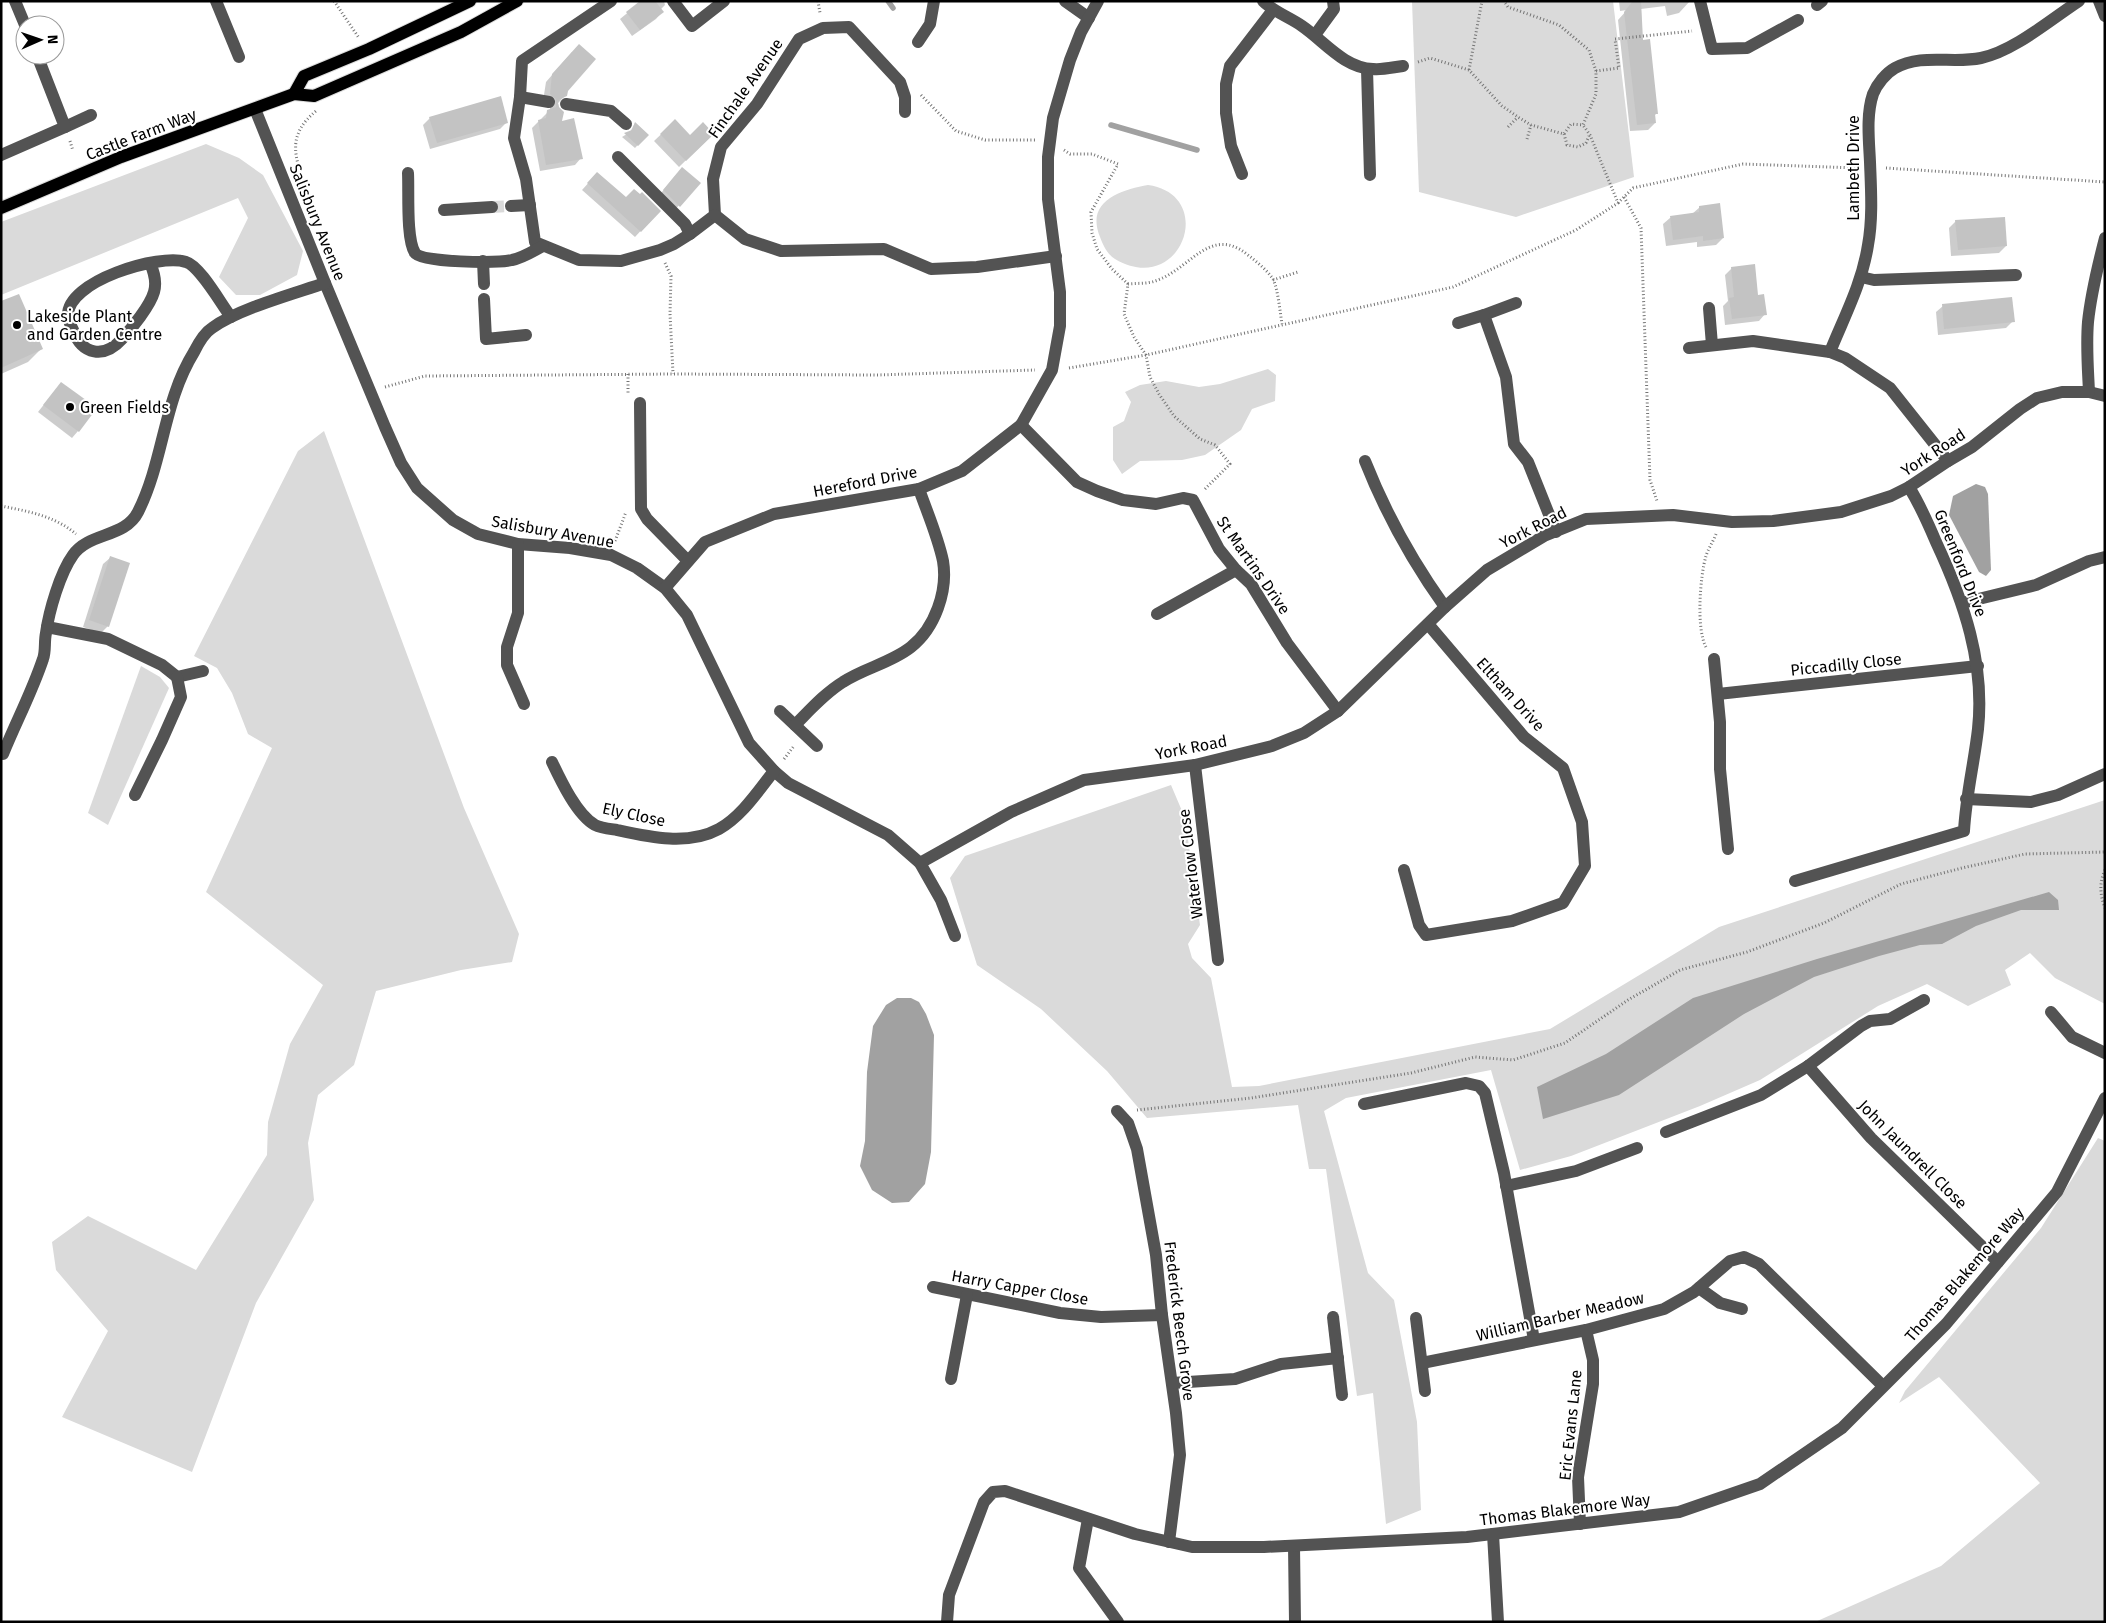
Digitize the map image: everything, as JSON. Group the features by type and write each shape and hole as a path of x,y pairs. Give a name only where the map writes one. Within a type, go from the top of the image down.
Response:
{"main road":[{"path":"294,94 304,76 368,49 470,1"},
{"name":"Castle Farm Way","path":"1,208 120,157 294,94 314,96 461,32 518,1"}],"street":[{"path":"16,1 21,15"},
{"path":"216,1 239,57"},
{"path":"612,1 522,62 520,97 514,138 526,180 535,242 579,260 622,260 660,250 690,234 715,215 745,239 781,251 884,249 931,269 977,267 1056,256"},
{"path":"673,1 692,26 724,1"},
{"path":"918,42 930,24 934,1"},
{"path":"1065,1 1089,18"},
{"name":"Hereford Drive","path":"665,588 687,560 705,542 774,514 919,489 962,471 1021,425 1052,370 1060,326 1060,292 1048,199 1048,157 1053,118 1070,60 1098,1"},
{"path":"1263,1 1273,10 1291,18 1315,35 1349,64 1367,68 1404,66"},
{"path":"1315,35 1334,9 1333,1"},
{"path":"1700,1 1712,49 1747,48 1798,20"},
{"name":"Lambeth Drive","path":"1830,352 1853,302 1868,245 1871,205 1869,112 1874,92 1882,78 1893,68 1906,63 1926,59 1980,58 2000,52 2079,1"},
{"path":"2099,1 2105,16"},
{"path":"1242,174 1231,146 1226,113 1226,84 1230,66 1273,10"},
{"name":"Finchale Avenue","path":"715,215 713,179 721,147 757,104 799,39 823,28 849,28 900,82 905,97 905,112"},
{"path":"41,65 66,127"},
{"path":"1367,68 1370,175"},
{"path":"520,97 549,102"},
{"path":"566,104 611,112 626,124"},
{"name":"Salisbury Avenue","path":"255,109 385,427 401,463 417,488 453,520 478,534 518,544 570,548 611,555 637,568 665,588 687,615 749,743 774,771 788,783 888,836 920,863 941,900 955,936"},
{"path":"1,155 91,116"},
{"path":"618,157 684,224 690,234"},
{"path":"408,173 410,241 416,255 425,259 437,260 513,260 526,256 543,246"},
{"path":"511,206 530,205"},
{"path":"444,210 492,207"},
{"path":"2089,392 2087,349 2089,320 2095,281 2105,238"},
{"path":"150,263 155,276 154,292 138,318 114,347 102,352 90,351 77,340 68,316 72,302 80,291 128,268 150,263 185,261 192,264 201,272 211,290 231,317"},
{"path":"483,261 484,284"},
{"path":"1860,277 1874,280 2016,275"},
{"path":"3,754 6,735 35,682 44,656 49,613 64,573 73,555 86,542 122,529 137,515 150,486 172,396 184,367 211,328 231,317 325,283"},
{"path":"484,299 486,339 526,335"},
{"path":"1458,323 1516,303"},
{"path":"1709,308 1712,345"},
{"path":"1484,315 1506,377 1514,444 1528,462 1556,532"},
{"path":"1689,348 1753,341 1830,352 1845,358 1890,388 1948,461"},
{"name":"York Road","path":"920,863 1011,812 1084,780 1195,765 1272,746 1304,734 1338,711 1445,607 1487,570 1544,536 1586,519 1664,515 1722,520 1773,521 1841,512 1891,496 1909,487 1948,461 1972,448 2020,409 2037,398 2062,392 2089,392 2105,396"},
{"path":"640,403 641,509 647,519 687,560"},
{"path":"1021,425 1077,482 1097,491 1123,500 1156,504 1183,498 1194,500"},
{"path":"1365,461 1393,524 1424,578 1445,607"},
{"name":"Greenford Drive","path":"1795,881 1964,831 1966,799 1978,729 1980,692 1978,666 1962,603 1926,518 1909,487"},
{"path":"795,725 838,685 911,647 925,632 935,615 941,598 943,562 919,489"},
{"name":"St Martins Drive","path":"1194,500 1219,550 1251,584 1287,643 1338,711"},
{"path":"518,544 518,613 507,648 507,665 524,704"},
{"path":"1962,603 2036,585 2089,561 2105,557"},
{"path":"1157,614 1236,570"},
{"name":"Eltham Drive","path":"1404,870 1419,925 1426,935 1512,921 1563,903 1585,866 1582,822 1563,768 1524,737 1428,624"},
{"path":"47,627 108,639 162,665 177,677 180,697 162,740 135,795"},
{"path":"1714,659 1720,722 1720,769 1728,849"},
{"name":"Piccadilly Close","path":"1718,694 1978,666"},
{"path":"177,677 203,671"},
{"path":"780,711 817,746"},
{"name":"Ely Close","path":"552,762 565,789 577,807 595,825 662,839 691,838 718,829 734,817 753,798 774,771"},
{"name":"Waterlow Close","path":"1195,765 1218,960"},
{"path":"1966,799 2031,802 2058,795 2105,774"},
{"path":"1666,1132 1761,1095 1808,1066 1870,1021 1890,1019 1924,1000"},
{"path":"2051,1012 2072,1036 2105,1053"},
{"name":"John Jaundrell Close","path":"1808,1066 1871,1138 1998,1262"},
{"path":"1364,1104 1466,1083 1478,1086 1485,1093 1506,1186 1534,1340"},
{"name":"Thomas Blakemore Way","path":"947,1622 948,1594 984,1502 992,1492 1005,1491 1135,1534 1169,1542 1192,1546 1294,1546 1467,1537 1678,1512 1760,1484 1842,1428 1946,1324 2057,1192 2105,1098"},
{"name":"Frederick Beech Grove","path":"1117,1110 1128,1123 1137,1149 1156,1255 1172,1383 1180,1455 1169,1542"},
{"path":"1506,1186 1576,1171 1637,1148"},
{"name":"William Barber Meadow","path":"1422,1363 1586,1330 1664,1309 1699,1288 1730,1261 1744,1257 1759,1264 1884,1386"},
{"name":"Harry Capper Close","path":"933,1287 1060,1313 1101,1317 1162,1315"},
{"path":"1699,1288 1720,1303 1742,1309"},
{"path":"951,1379 967,1294"},
{"path":"1333,1317 1342,1395"},
{"path":"1416,1318 1425,1391"},
{"name":"Eric Evans Lane","path":"1580,1524 1578,1477 1594,1384 1593,1360 1586,1330"},
{"path":"1172,1383 1235,1378 1280,1364 1338,1358"},
{"path":"1088,1518 1079,1568 1118,1622"},
{"path":"1493,1534 1498,1622"},
{"path":"1294,1546 1295,1622"}],"path":[{"path":"1469,70 1482,1"},
{"path":"1504,1 1508,7 1559,26 1589,50 1596,71 1596,94 1582,126 1572,124 1564,134"},
{"path":"1596,71 1619,68 1615,39 1707,30"},
{"path":"1430,58 1469,70 1502,106 1518,117 1531,125 1564,134"},
{"path":"918,92 956,132 985,140 1050,140 1070,154 1092,154 1118,164 1091,212 1092,234 1100,253 1112,269 1128,284 1155,281 1219,243 1238,247 1274,280 1282,324"},
{"path":"1508,127 1518,117"},
{"path":"1527,139 1531,125"},
{"path":"1564,134 1567,144 1578,148 1586,143 1590,135"},
{"path":"1618,203 1633,188 1743,164 1864,168"},
{"path":"1878,167 2105,182"},
{"path":"1624,197 1641,228 1650,480 1664,515"},
{"path":"660,250 670,276 673,374"},
{"path":"1274,280 1298,272"},
{"path":"1128,284 1124,314 1134,337 1146,355 1150,377 1159,394 1174,416 1200,439 1215,445 1230,464 1194,500"},
{"path":"1,506 27,511 63,523 86,542"},
{"path":"1714,659 1702,639 1700,604 1706,557 1722,520"},
{"path":"774,771 805,734"},
{"path":"1117,1110 1214,1102 1321,1087 1412,1073 1475,1057 1513,1060 1565,1043 1628,1000 1680,970 1747,952 1824,922 1900,884 2025,854 2105,852"},
{"path":"2105,870 2102,877 2100,894 2105,908"}],"shaded area":[{"path":"1412,1 1613,1 1634,177 1516,217 1419,192"},
{"path":"206,144 239,158 263,175 303,251 297,275 260,295 236,295 219,277 248,218 238,198 1,295 1,222"},
{"path":"1148,185 1169,193 1182,206 1186,223 1182,240 1173,255 1158,265 1138,267 1115,259 1108,252 1101,240 1097,225 1097,214 1101,206 1108,199 1127,190"},
{"path":"1268,369 1276,375 1275,401 1252,409 1241,430 1205,455 1182,460 1140,461 1122,474 1113,460 1113,427 1124,421 1131,402 1125,392 1140,385 1166,381 1199,387 1220,384"},
{"path":"324,431 464,808 519,934 512,962 461,970 376,991 354,1065 318,1095 308,1143 314,1200 256,1303 192,1472 62,1417 108,1331 56,1270 52,1242 88,1216 196,1270 267,1155 268,1122 290,1044 323,985 206,892 272,748 248,734 232,693 217,668 194,656 298,451"},
{"path":"1976,484 1985,487 1988,494 1991,570 1986,576 1979,572 1949,515 1953,496"},
{"path":"141,666 160,677 169,688 108,825 88,813"},
{"path":"1171,785 1185,818 1200,925 1188,944 1192,958 1211,978 1232,1087 1259,1086 1550,1029 1719,927 2105,800 2105,1004 2055,978 2030,953 2005,970 2011,985 1968,1006 1927,984 1878,1006 1760,1080 1700,1106 1571,1156 1520,1170 1491,1070 1346,1098 1324,1111 1368,1273 1394,1300 1417,1422 1421,1510 1386,1524 1373,1393 1357,1396 1326,1169 1309,1169 1298,1105 1147,1118 1107,1071 1041,1009 977,965 950,878 965,856"},
{"path":"2049,892 2058,900 2059,910 2021,910 1976,926 1942,944 1920,945 1814,977 1744,1014 1619,1095 1543,1119 1537,1087 1606,1054 1693,998 1817,959"},
{"path":"897,998 911,998 919,1002 934,1035 931,1152 925,1184 909,1202 892,1203 872,1190 860,1166 865,1141 867,1072 873,1026 886,1005"},
{"path":"2098,1138 2105,1141 2105,1622 1815,1622 1941,1566 2040,1483 1939,1377 1899,1403 1905,1391 2041,1228"}],"building":[{"path":"640,1 655,1 664,12 640,30 626,12"},
{"path":"1633,1 1641,1 1643,40 1650,39 1658,114 1655,114 1656,123 1637,125 1624,12"},
{"path":"579,44 596,59 568,91 567,96 560,99 558,103 564,112 562,121 574,118 583,159 546,165 538,120 546,118 547,110 556,107 556,99 550,94 552,74"},
{"path":"501,96 508,123 437,143 429,117"},
{"path":"675,119 690,135 703,122 714,134 686,161 660,134"},
{"path":"635,122 649,135 638,146 624,133 632,130"},
{"path":"682,167 701,183 680,207 663,190"},
{"path":"597,172 626,197 634,189 640,194 642,192 661,211 641,232 587,183"},
{"path":"1720,203 1724,238 1703,241 1703,236 1673,240 1670,216 1699,212 1699,206"},
{"path":"2005,217 2007,246 1958,250 1955,220"},
{"path":"1755,264 1758,295 1764,294 1767,315 1732,319 1729,298 1734,297 1731,267"},
{"name":"Lakeside Plant and Garden Centre","path":"19,294 43,349 1,368 1,301"},
{"path":"2012,297 2015,322 1944,329 1942,304"},
{"name":"Green Fields","path":"61,382 97,408 79,432 43,405"},
{"path":"110,556 130,563 109,627 89,620"}],"waterway":[{"path":"888,1 893,8"},
{"path":"1111,125 1197,150"}],"tunnel":[{"path":"492,207 511,206"}],"place":[{"name":"Lakeside Plant and Garden Centre","path":"17,325"},
{"name":"Green Fields","path":"70,407"}]}
